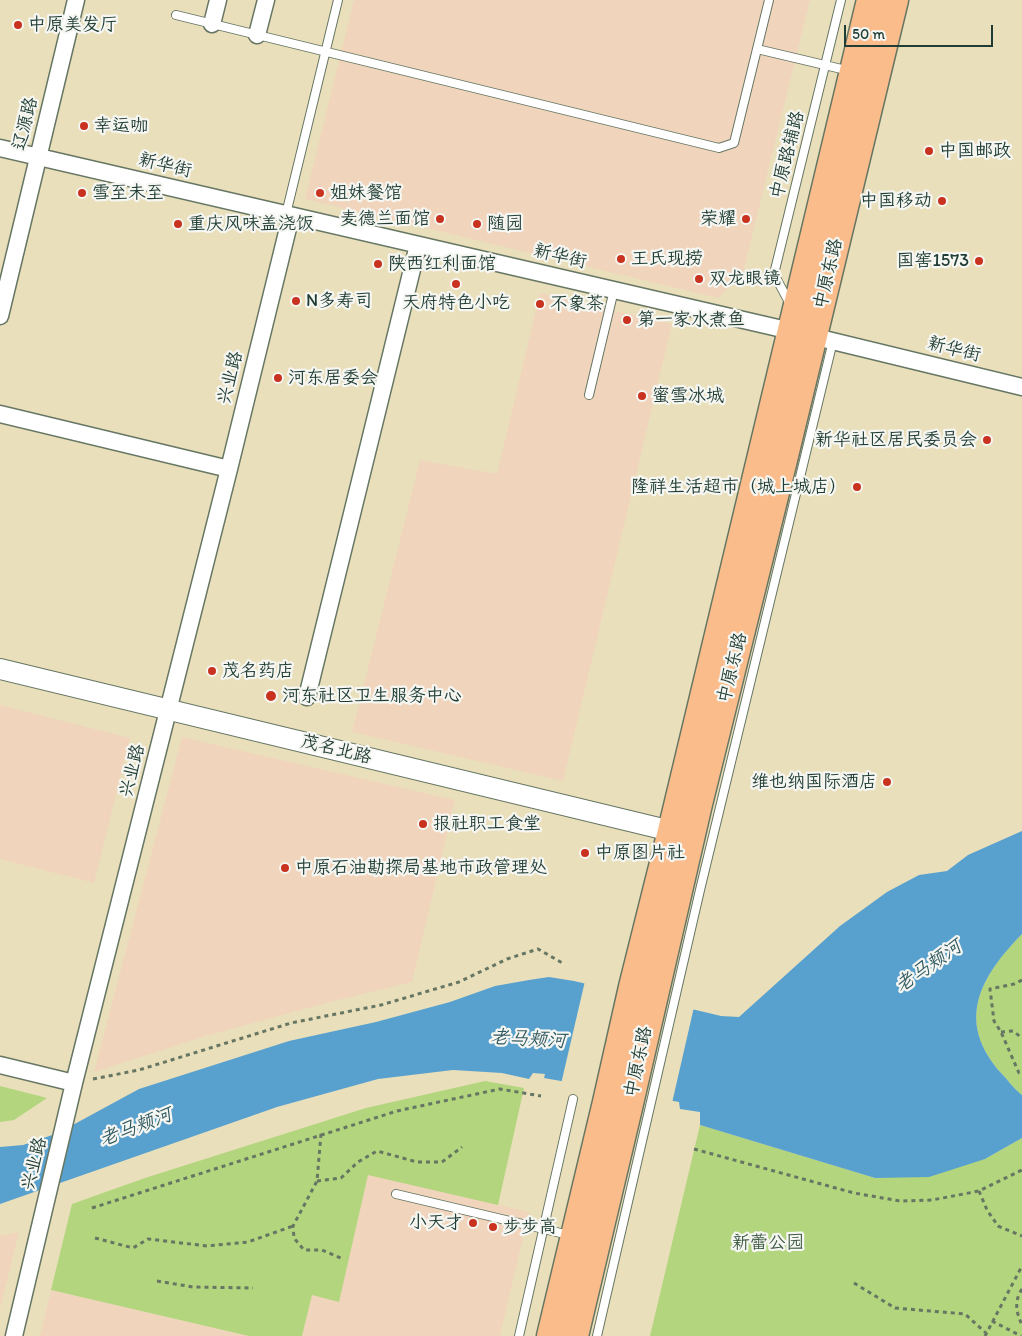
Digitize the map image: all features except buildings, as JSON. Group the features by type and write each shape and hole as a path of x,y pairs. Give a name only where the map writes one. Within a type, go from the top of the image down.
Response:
{"main road":[{"name":"中原东路","path":"575,1336 808,331 853,72 870,0"},
{"name":"中原东路","path":"654,990 671,831 808,331 895,0"},
{"name":"中原东路","path":"550,1336 574,1237 627,1110"}],"street":[{"name":"辽源路","path":"0,316 76,0"},
{"path":"212,24 218,0"},
{"path":"257,35 266,0"},
{"name":"新华街","path":"0,148 614,290 808,331 1022,387"},
{"name":"兴业路","path":"14,1336 69,1112 74,1083 229,469 288,215"},
{"path":"307,696 418,245"},
{"path":"0,414 229,469"},
{"name":"茂名北路","path":"0,669 671,831"},
{"path":"0,1064 74,1083"}],"lane":[{"path":"288,215 338,0"},
{"path":"176,15 719,148 734,143 769,0"},
{"name":"中原路辅路","path":"808,331 774,274 840,0"},
{"path":"757,48 853,72"},
{"path":"589,395 614,290"},
{"path":"597,1336 627,1110 654,990"},
{"path":"519,1336 573,1099"},
{"path":"396,1194 574,1237"}],"path":[{"path":"74,1083 139,1070 292,1023 380,1005 459,982 507,958 538,949 564,964"},
{"path":"1022,980 1014,984 990,989 994,1021 1001,1032 1019,1073 1022,1075"},
{"path":"1001,1032 1012,1031 1022,1038"},
{"path":"92,1208 397,1111 500,1089 541,1096"},
{"path":"321,1134 316,1181 293,1226 294,1238 304,1250 322,1250 344,1259"},
{"path":"316,1181 341,1178 358,1162 377,1151 416,1162 442,1162 462,1147"},
{"path":"694,1149 854,1193 900,1201 932,1200 979,1191 1022,1170"},
{"path":"979,1191 987,1210 998,1226 1022,1236"},
{"path":"95,1238 133,1248 148,1239 206,1246 248,1242 293,1226"},
{"path":"854,1283 895,1308 965,1314 985,1334 1022,1266"},
{"path":"157,1281 192,1286 254,1288"},
{"path":"1022,1289 1017,1296 1016,1311 1022,1325"},
{"path":"992,1322 1021,1336"}],"shaded area":[{"path":"354,0 810,0 742,277 718,298 305,199"},
{"path":"540,293 672,324 563,781 352,732 420,460 497,474"},
{"path":"0,705 130,738 94,883 0,859"},
{"path":"182,737 455,800 412,982 206,1036 94,1072"},
{"path":"368,1174 529,1212 500,1336 302,1336 312,1295 339,1301"},
{"path":"19,1232 0,1309 0,1236"},
{"path":"51,1290 249,1336 40,1336"}],"green space":[{"path":"1022,934 1022,1095 1001,1073 987,1054 979,1035 976,1018 979,1000 985,983 1007,950"},
{"path":"485,1081 524,1088 498,1205 368,1175 339,1302 312,1295 302,1336 249,1336 51,1290 72,1204 145,1178 366,1108"},
{"path":"0,1086 47,1098 14,1120 0,1122"},
{"name":"新蕾公园","path":"700,1125 875,1178 985,1159 1022,1138 1022,1336 650,1336"}],"water":[{"name":"老马颊河","path":"1022,831 1022,934 1007,950 985,983 979,1000 976,1018 979,1035 987,1054 1001,1073 1022,1095 1022,1138 985,1159 929,1177 875,1178 700,1125 700,1112 680,1109 679,1102 544,1078 545,1074 533,1073 529,1079 502,1073 453,1070 378,1079 277,1107 0,1204 0,1147 23,1145 58,1133 139,1089 289,1041 376,1022 450,1002 495,986 549,977 574,981 721,1016 739,1017 840,926 887,892 919,875 947,871 968,855"}],"pier":[{"path":"585,981 694,1007 672,1103 561,1084"}],"place":[{"name":"中原美发厅","path":"18,25"},
{"name":"幸运咖","path":"84,126"},
{"name":"中国邮政","path":"929,151"},
{"name":"雪至未至","path":"82,193"},
{"name":"姐妹餐馆","path":"320,193"},
{"name":"中国移动","path":"942,201"},
{"name":"麦德兰面馆","path":"440,219"},
{"name":"荣耀","path":"746,219"},
{"name":"重庆风味盖浇饭","path":"178,224"},
{"name":"随园","path":"477,224"},
{"name":"王氏现捞","path":"621,259"},
{"name":"国窖1573","path":"979,261"},
{"name":"陕西红利面馆","path":"378,264"},
{"name":"双龙眼镜","path":"699,279"},
{"name":"天府特色小吃","path":"456,284"},
{"name":"N多寿司","path":"296,301"},
{"name":"不象茶","path":"540,304"},
{"name":"第一家水煮鱼","path":"627,320"},
{"name":"河东居委会","path":"278,378"},
{"name":"蜜雪冰城","path":"642,396"},
{"name":"新华社区居民委员会","path":"987,440"},
{"name":"隆祥生活超市（城上城店）","path":"857,487"},
{"name":"茂名药店","path":"212,671"},
{"name":"河东社区卫生服务中心","path":"271,696"},
{"name":"维也纳国际酒店","path":"887,782"},
{"name":"报社职工食堂","path":"423,824"},
{"name":"中原图片社","path":"585,853"},
{"name":"中原石油勘探局基地市政管理处","path":"285,868"},
{"name":"小天才","path":"473,1223"},
{"name":"步步高","path":"493,1227"}]}
